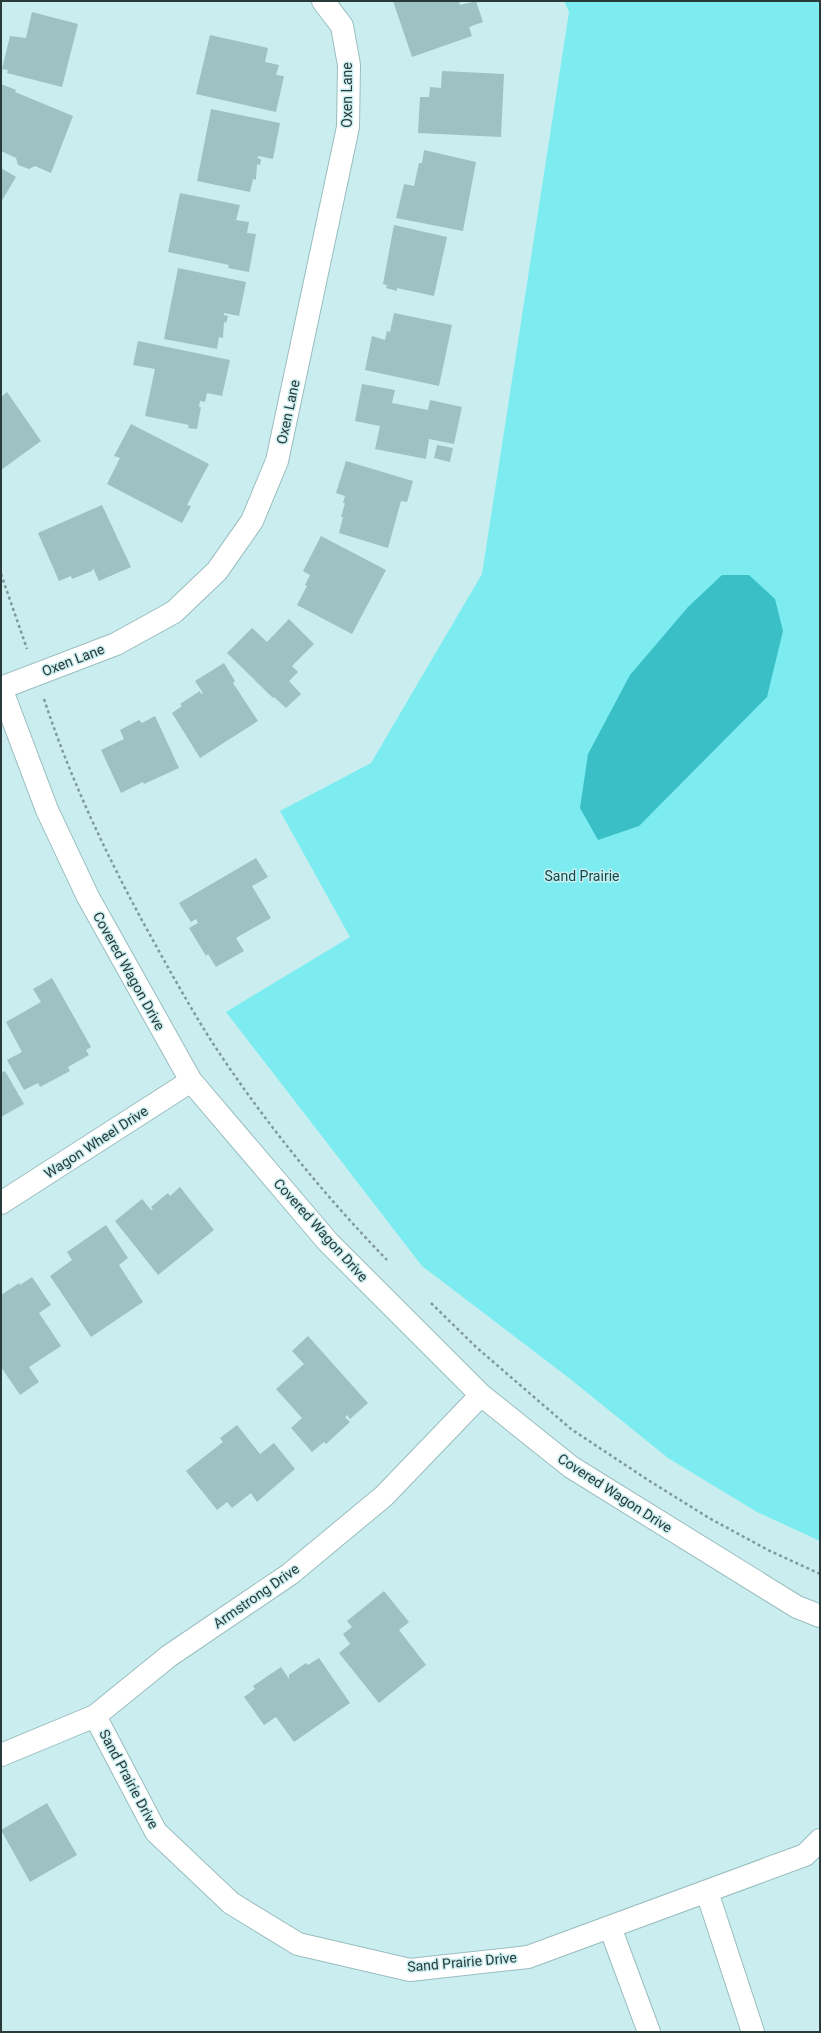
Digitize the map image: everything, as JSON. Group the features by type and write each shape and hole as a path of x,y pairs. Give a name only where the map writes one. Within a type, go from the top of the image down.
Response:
{"street":[{"name":"Oxen Lane","path":"1,688 116,644 174,612 217,571 252,521 277,461 348,127 349,65 342,26 323,1"},
{"name":"Covered Wagon Drive","path":"1,688 47,810 88,897 191,1081 328,1242 481,1395 571,1467 797,1607 820,1616"},
{"name":"Wagon Wheel Drive","path":"1,1203 191,1081"},
{"name":"Armstrong Drive","path":"1,1755 95,1716 169,1656 290,1574 384,1496 481,1395"},
{"name":"Sand Prairie Drive","path":"95,1716 156,1832 231,1903 298,1944 410,1970 528,1957 805,1855 820,1840"},
{"path":"707,1892 753,2032"},
{"path":"610,1927 649,2032"}],"path":[{"path":"1,574 21,627 54,728 93,825 121,882 182,993 217,1049 277,1133 367,1239 392,1265"},
{"path":"424,1298 476,1347 571,1428 708,1518 768,1550 820,1574"}],"green space":[{"name":"Sand Prairie","path":"564,1 820,1 820,1541 757,1512 668,1458 569,1378 422,1266 226,1012 350,937 280,811 371,763 482,574 569,12"}],"shaded area":[{"path":"722,575 749,575 775,599 783,631 767,697 639,826 598,840 580,808 588,754 630,675 688,607"}],"building":[{"path":"393,1 459,1 460,5 476,1 483,22 469,27 472,36 412,57"},
{"path":"32,12 78,24 62,87 7,73 8,70 2,69 10,36 26,38"},
{"path":"210,35 268,48 265,62 279,65 276,75 284,76 276,112 196,94"},
{"path":"442,71 504,74 501,137 418,133 420,97 429,97 430,87 441,88"},
{"path":"1,84 16,90 15,92 73,116 51,173 35,166 29,169 18,165 16,158 1,151"},
{"path":"211,109 280,123 273,159 259,156 257,158 261,159 260,165 257,164 256,180 253,179 250,192 197,181"},
{"path":"424,150 476,162 463,231 396,218 404,184 414,186 419,163 422,163"},
{"path":"1,168 16,177 1,202"},
{"path":"180,193 240,205 236,220 249,222 247,233 256,234 249,272 228,268 229,265 168,252"},
{"path":"394,225 447,237 434,296 397,288 397,291 386,288 387,285 383,284"},
{"path":"178,268 246,282 239,316 224,313 224,315 228,316 226,323 224,322 223,338 219,337 217,349 164,339"},
{"path":"394,313 452,325 439,386 365,370 372,336 385,340 387,331 390,332"},
{"path":"138,341 230,360 222,396 207,393 205,402 200,401 199,407 201,407 197,429 188,428 189,425 145,416 155,369 133,365"},
{"path":"362,384 395,390 392,403 428,410 430,400 462,407 454,444 429,439 426,459 375,449 380,426 355,421"},
{"path":"7,392 41,441 1,470 1,397"},
{"path":"131,424 209,464 187,505 191,506 182,523 107,484 120,458 114,456"},
{"path":"437,445 453,448 450,462 434,458"},
{"path":"346,461 413,481 407,502 401,501 388,548 339,533 343,517 341,517 345,503 343,503 345,496 336,493"},
{"path":"102,505 131,567 99,581 93,568 92,571 72,579 71,576 59,581 38,533"},
{"path":"321,536 386,570 352,634 297,605 307,586 305,585 310,575 303,571"},
{"path":"289,619 314,644 292,666 298,672 289,681 301,694 286,708 274,697 273,698 227,653 252,628 267,642"},
{"path":"224,663 235,681 233,683 258,721 200,758 172,713 182,706 180,704 200,691 201,694 203,693 195,681"},
{"path":"155,716 179,768 144,784 143,782 121,793 101,750 124,739 120,730 139,720 142,723"},
{"path":"256,858 268,877 252,886 271,918 236,938 244,951 216,967 208,954 206,956 189,928 198,923 196,919 191,922 179,903"},
{"path":"52,978 91,1047 86,1050 89,1055 68,1067 70,1071 40,1087 38,1083 24,1090 7,1060 22,1052 6,1022 41,1002 33,989"},
{"path":"5,1071 24,1104 1,1117 1,1073"},
{"path":"180,1187 214,1230 158,1275 115,1221 142,1199 151,1210 153,1209 151,1207 168,1193 170,1196"},
{"path":"106,1225 128,1258 119,1265 143,1302 91,1337 50,1276 72,1260 67,1252"},
{"path":"32,1277 51,1305 39,1313 61,1346 29,1367 39,1382 20,1395 1,1367 1,1295 19,1283 20,1285"},
{"path":"308,1336 368,1403 350,1419 347,1415 345,1417 350,1422 326,1444 324,1442 312,1452 291,1428 302,1418 276,1389 304,1364 292,1351"},
{"path":"237,1425 260,1454 274,1443 295,1469 257,1502 251,1493 232,1508 227,1502 217,1510 186,1471 223,1442 220,1438"},
{"path":"384,1591 409,1622 399,1630 426,1665 379,1703 339,1653 350,1644 343,1634 352,1627 347,1621"},
{"path":"319,1658 350,1703 294,1742 276,1717 264,1725 244,1697 255,1689 253,1686 281,1667 289,1679 289,1675 306,1663 308,1665"},
{"path":"47,1803 77,1855 30,1882 1,1830"}]}
